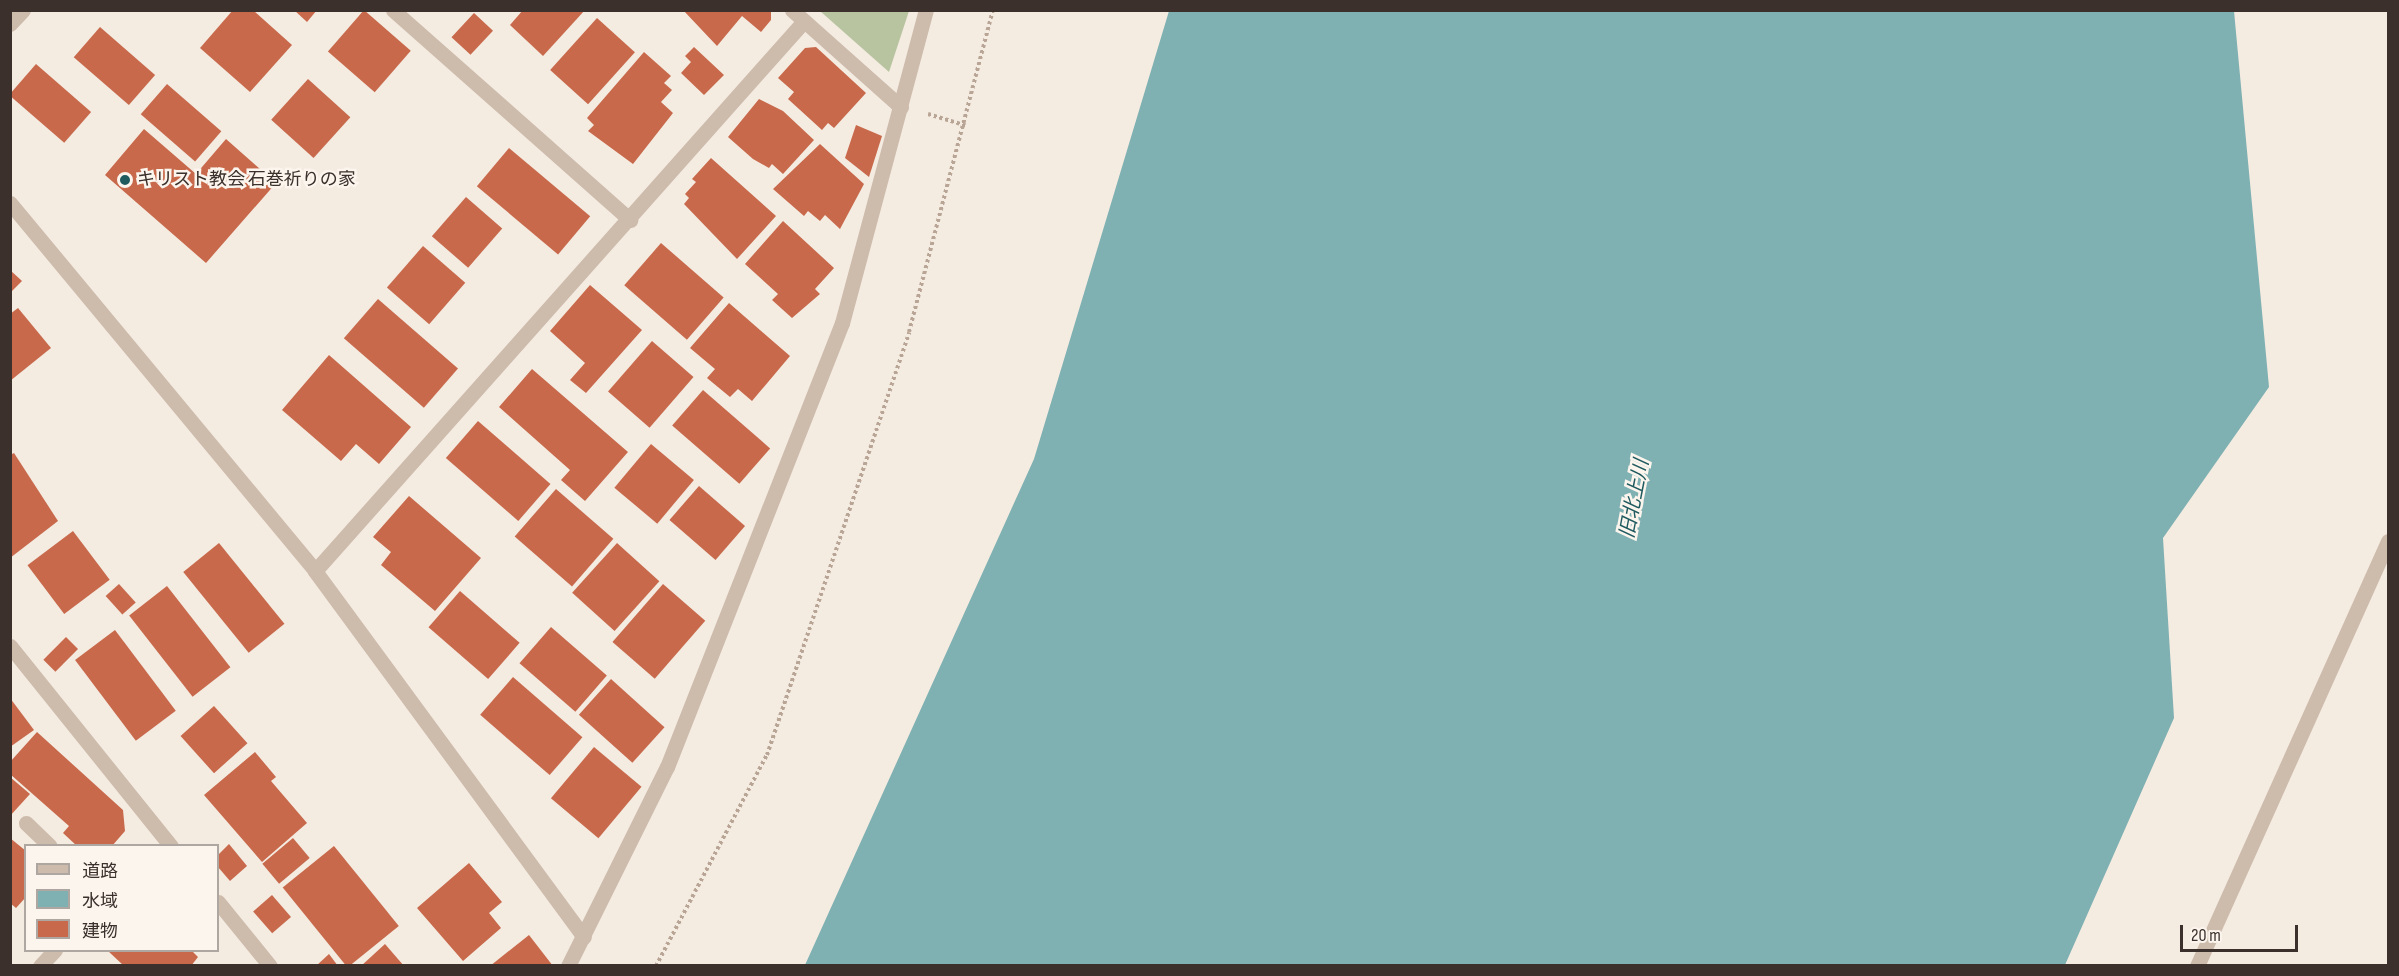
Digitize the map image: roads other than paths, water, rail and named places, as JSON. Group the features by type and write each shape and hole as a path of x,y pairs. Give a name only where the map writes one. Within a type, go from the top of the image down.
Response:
{"street":[{"path":"10,24 23,10"},
{"path":"393,10 630,220"},
{"path":"792,10 901,106"},
{"path":"568,966 667,767 842,323 926,10"},
{"path":"315,571 630,220 804,21"},
{"path":"10,203 315,571 584,937"},
{"path":"2197,966 2388,541"},
{"path":"10,646 163,843"},
{"path":"26,823 48,844"},
{"path":"219,903 270,966"},
{"path":"40,966 54,952"}],"water":[{"name":"旧北上川","path":"1169,11 2234,11 2269,387 2163,538 2174,718 2065,965 805,965 1034,459"}],"place":[{"name":"キリスト教会 石巻祈りの家","path":"125,180"}]}
